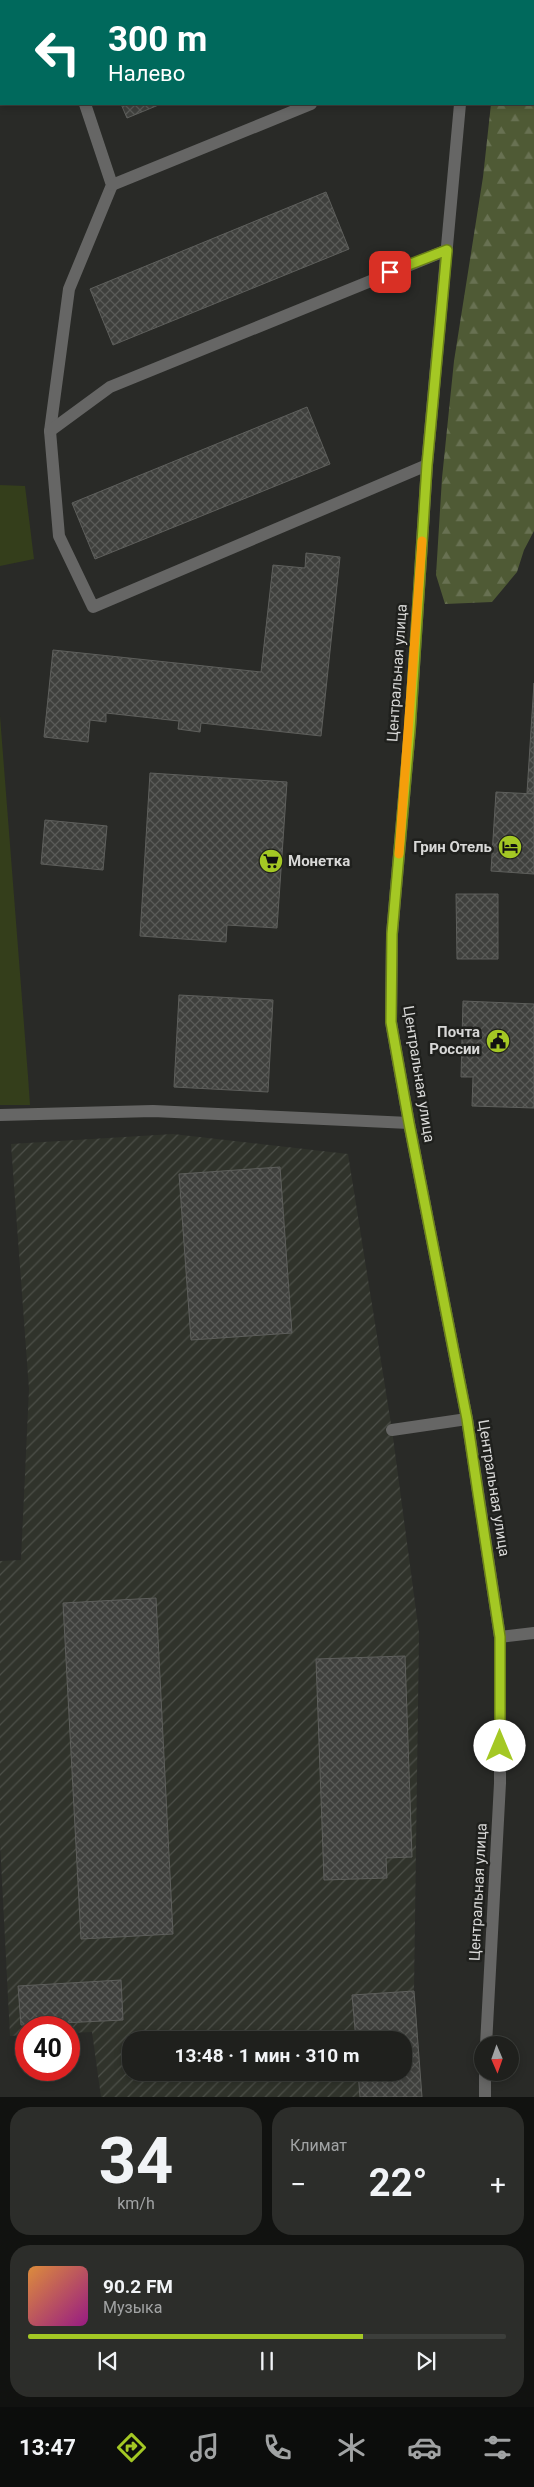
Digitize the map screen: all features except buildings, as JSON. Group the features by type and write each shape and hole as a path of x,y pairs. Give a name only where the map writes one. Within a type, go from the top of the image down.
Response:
{"street":[{"path":"85,105 112,185 69,289 50,431 59,536 93,607 427,465"},
{"path":"112,185 309,105"},
{"name":"Центральная улица","path":"460,105 427,465 410,729 392,934 391,1022 467,1419 500,1637 500,1783 486,2036"},
{"path":"50,431 110,386 447,250"},
{"path":"0,1115 153,1111 409,1123"},
{"path":"392,1430 467,1419"},
{"path":"500,1637 534,1633"},
{"path":"484,2097 485,2081"}],"shaded area":[{"path":"173,1134 348,1154 392,1430 419,1633 414,1991 422,2097 101,2097 92,2032 80,2033 80,2016 15,2016 15,2036 10,2036 0,1842 0,1561 21,1560 29,1389 11,1144"}],"green space":[{"path":"491,105 534,105 534,531 524,550 517,572 492,602 445,604 436,575 442,478 454,361 483,177"},
{"path":"0,485 25,486 34,559 0,566"},
{"path":"0,716 28,1076 30,1105 0,1105"}],"slow traffic":[{"path":"399,854 410,729 422,541"}],"place":[{"name":"Грин Отель","path":"510,847"},
{"name":"Монетка","path":"271,861"},
{"name":"Почта России","path":"498,1041"}],"route":[{"path":"390,272 447,250 427,465 410,729 392,934 391,1022 467,1419 500,1637 500,1746"}]}
